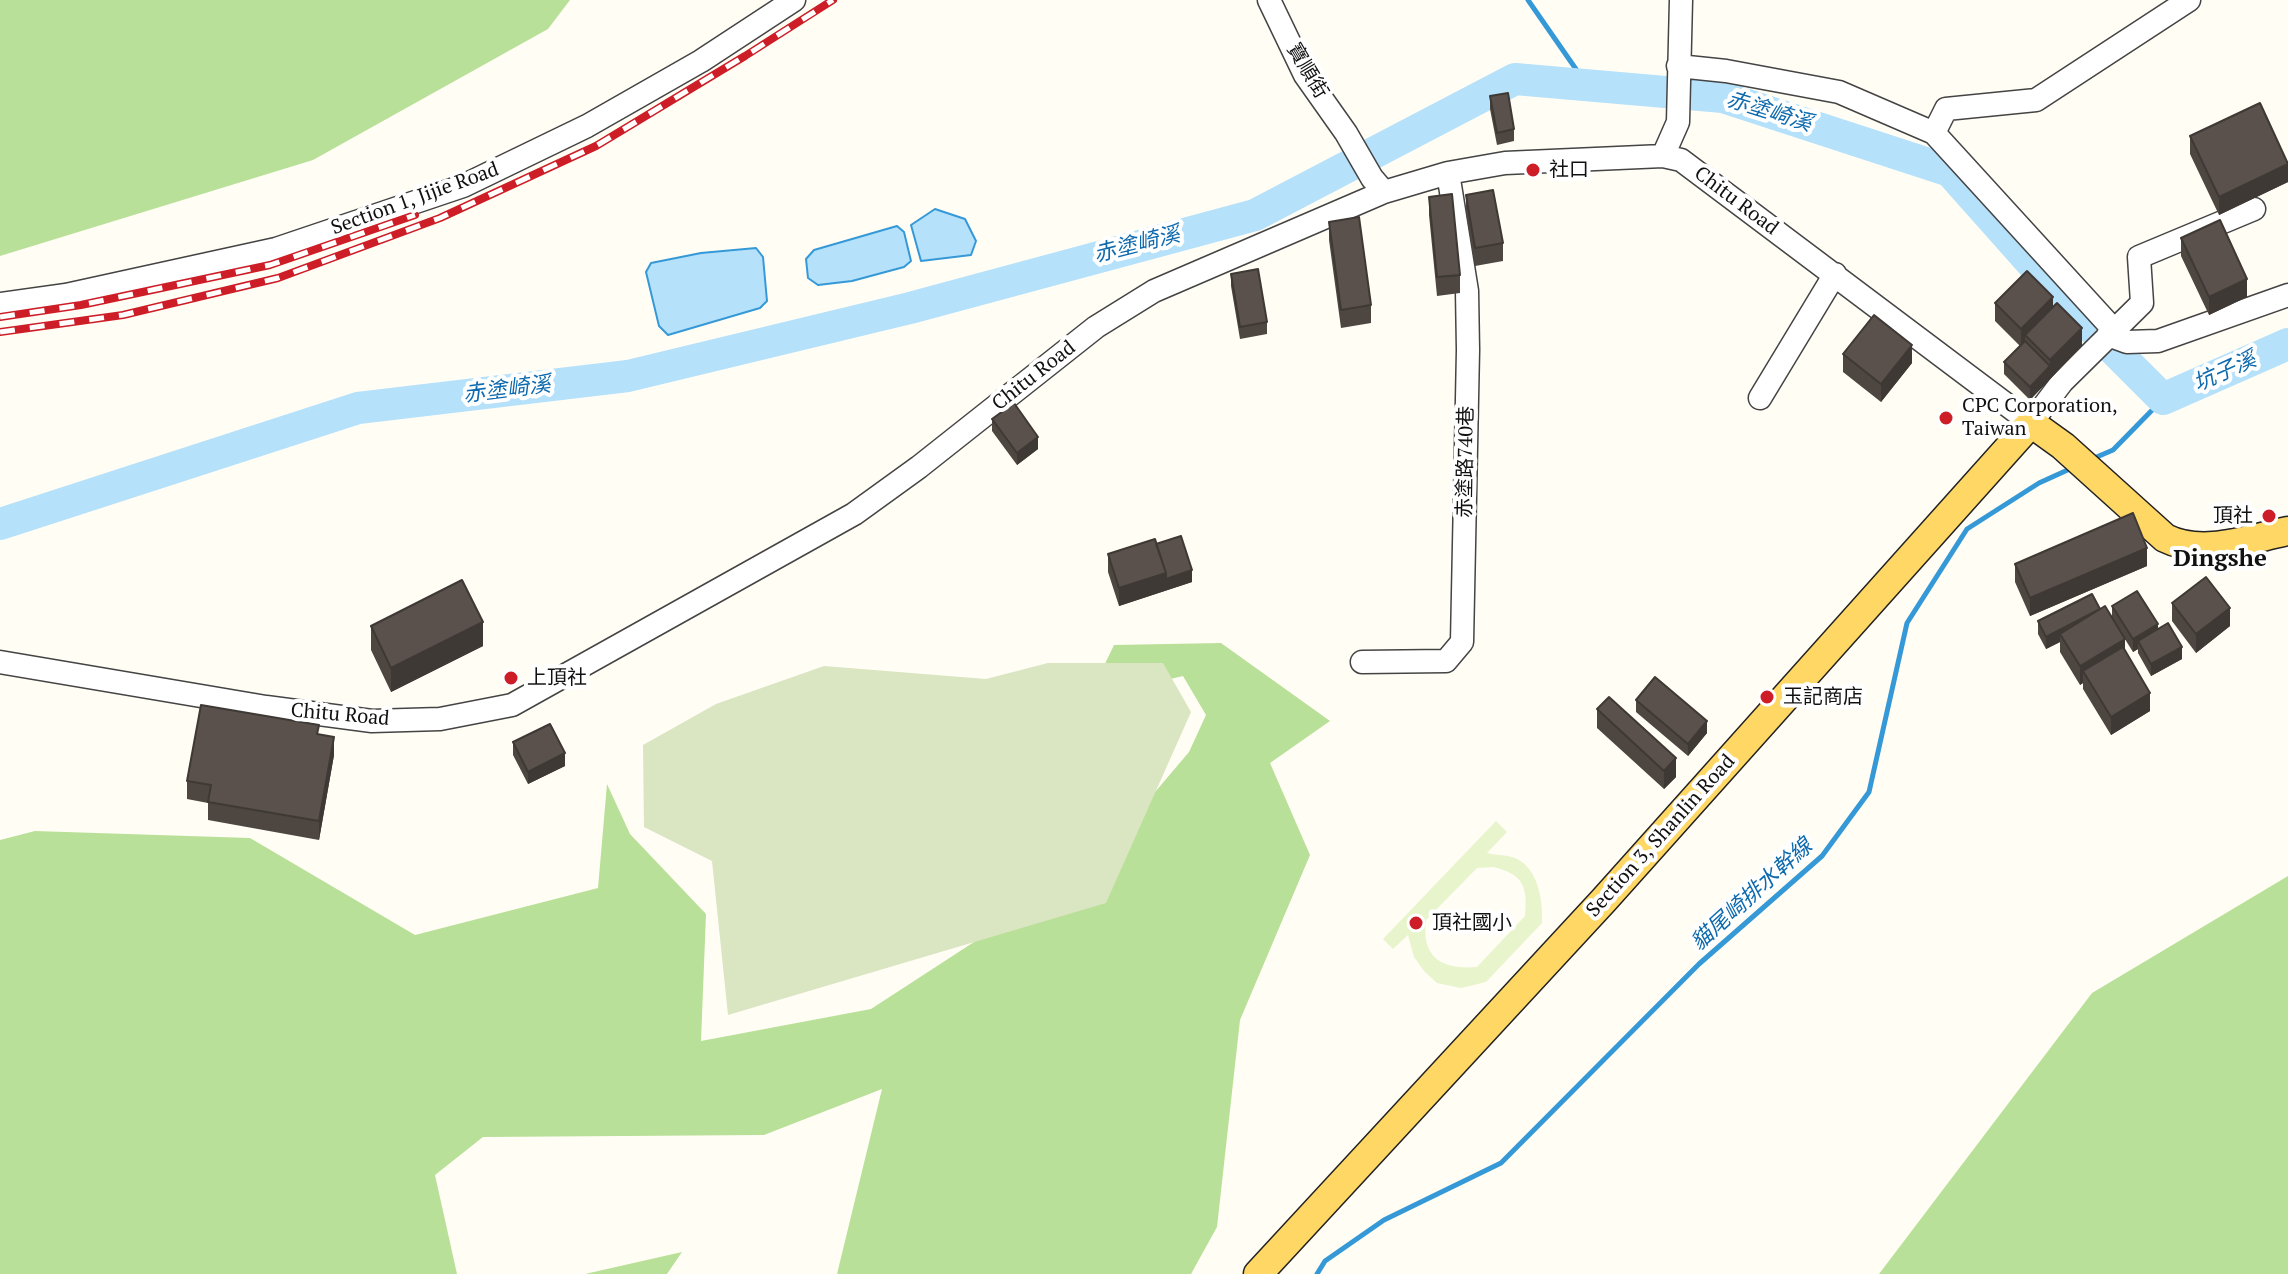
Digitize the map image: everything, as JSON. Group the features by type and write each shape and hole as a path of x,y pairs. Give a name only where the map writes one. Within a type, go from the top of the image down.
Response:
{"main road":[{"path":"2031,423 2063,446 2165,538 2180,546 2216,546 2288,531"},
{"name":"Section 3, Shanlin Road","path":"1258,1274 1604,900 2031,423"}],"street":[{"name":"Section 1, Jijie Road","path":"0,304 66,295 276,249 463,186 587,126 701,61 794,0"},
{"name":"寶順街","path":"1269,0 1305,75 1378,185"},
{"path":"1663,156 1678,122 1681,0"},
{"path":"1934,133 1946,109 2036,100 2189,0"},
{"path":"1679,70 1726,71 1839,92 1934,133 2111,332 2127,342 2158,341 2288,295"},
{"name":"Chitu Road","path":"0,662 266,707 372,721 440,719 512,705 854,514 919,467 1096,327 1154,291 1378,185 1505,163 1663,156 1681,160 2031,423"},
{"name":"赤塗路740巷","path":"1362,662 1446,661 1462,642 1467,291 1448,173"},
{"path":"2031,423 2062,382 2142,303 2139,257 2254,209"},
{"path":"1760,398 1835,274"}],"green space":[{"path":"0,0 570,0 548,29 313,160 0,256"},
{"path":"1221,643 1330,721 1270,763 1310,855 1240,1020 1217,1227 1191,1274 837,1274 882,1089 764,1135 483,1137 435,1175 457,1274 0,1274 0,840 35,831 250,838 415,935 598,888 607,784 630,834 706,914 701,1041 871,1009 1094,864 1189,752 1206,715 1183,676 1088,699 1114,645"},
{"path":"1048,663 1163,663 1191,712 1106,903 728,1015 712,861 644,827 643,745 716,704 824,666 986,679"},
{"path":"1496,821 1507,832 1487,853 1512,857 1528,867 1540,894 1542,923 1486,982 1461,988 1437,983 1414,957 1408,935 1393,949 1383,939","holes":["1477,868 1503,870 1517,878 1524,889 1525,916 1477,967 1454,966 1436,959 1427,944 1426,920"]},
{"path":"2288,876 2288,1274 1879,1274 2092,993"},
{"path":"682,1252 667,1274 585,1274"}],"water":[{"path":"935,209 965,219 976,241 971,255 921,261 911,225"},
{"path":"897,226 904,232 911,261 904,267 852,281 818,285 808,278 806,259 814,250"},
{"path":"756,248 763,257 767,301 760,308 668,335 659,326 646,272 651,263 701,253"}],"building":[{"path":"1508,93 1514,129 1497,133 1490,96"},
{"path":"2260,103 2288,164 2219,197 2190,136"},
{"path":"1493,190 1503,243 1475,248 1466,195"},
{"path":"1452,194 1460,275 1437,277 1429,197"},
{"path":"1359,217 1371,305 1341,310 1329,222"},
{"path":"2220,220 2247,279 2209,297 2181,238"},
{"path":"1258,269 1267,322 1240,327 1231,274"},
{"path":"2027,271 2053,297 2021,329 1995,303"},
{"path":"2057,303 2082,328 2050,360 2025,335"},
{"path":"1874,315 1912,345 1881,384 1843,354"},
{"path":"2025,341 2050,366 2030,387 2004,362"},
{"path":"1014,403 1038,437 1017,453 992,419"},
{"path":"2133,513 2147,548 2030,598 2015,564"},
{"path":"1181,536 1192,570 1166,579 1156,544"},
{"path":"1155,539 1166,573 1119,588 1108,554"},
{"path":"2206,577 2230,608 2196,634 2172,603"},
{"path":"462,580 483,622 391,668 371,626"},
{"path":"2137,591 2158,624 2133,639 2112,606"},
{"path":"2092,594 2100,609 2046,637 2038,621"},
{"path":"2105,606 2125,639 2080,666 2060,634"},
{"path":"2168,623 2182,647 2151,664 2138,641"},
{"path":"2123,647 2150,693 2111,717 2083,671"},
{"path":"1655,677 1707,721 1688,744 1636,700"},
{"path":"1609,697 1676,758 1664,771 1597,709"},
{"path":"201,705 319,725 317,734 334,737 319,821 208,802 211,785 187,781"},
{"path":"550,724 565,753 528,772 513,742"}],"waterway":[{"path":"1528,0 1587,85"},
{"name":"赤塗崎溪","path":"0,524 358,408 628,376 910,308 1255,215 1515,79 1723,97 1950,171 2070,306 2163,399 2288,344"},
{"name":"貓尾崎排水幹線","path":"2092,459 2113,450 2163,399"},
{"name":"貓尾崎排水幹線","path":"1317,1274 1325,1261 1384,1220 1501,1163 1699,964 1822,856 1869,792 1907,623 1967,529 2039,483 2072,468"}],"railway":[{"path":"0,332 123,315 278,278 440,218 596,146 833,0"},
{"path":"0,317 81,305 270,265 415,215"}],"place":[{"name":"社口","path":"1533,170"},
{"name":"CPC Corporation, Taiwan","path":"1946,418"},
{"name":"頂社","path":"2269,516"},
{"name":"上頂社","path":"511,678"},
{"name":"玉記商店","path":"1767,697"},
{"name":"頂社國小","path":"1416,923"}],"district":[{"name":"Dingshe","path":"2220,559"}],"water label":[{"name":"坑子溪","path":"2225,372"}]}
